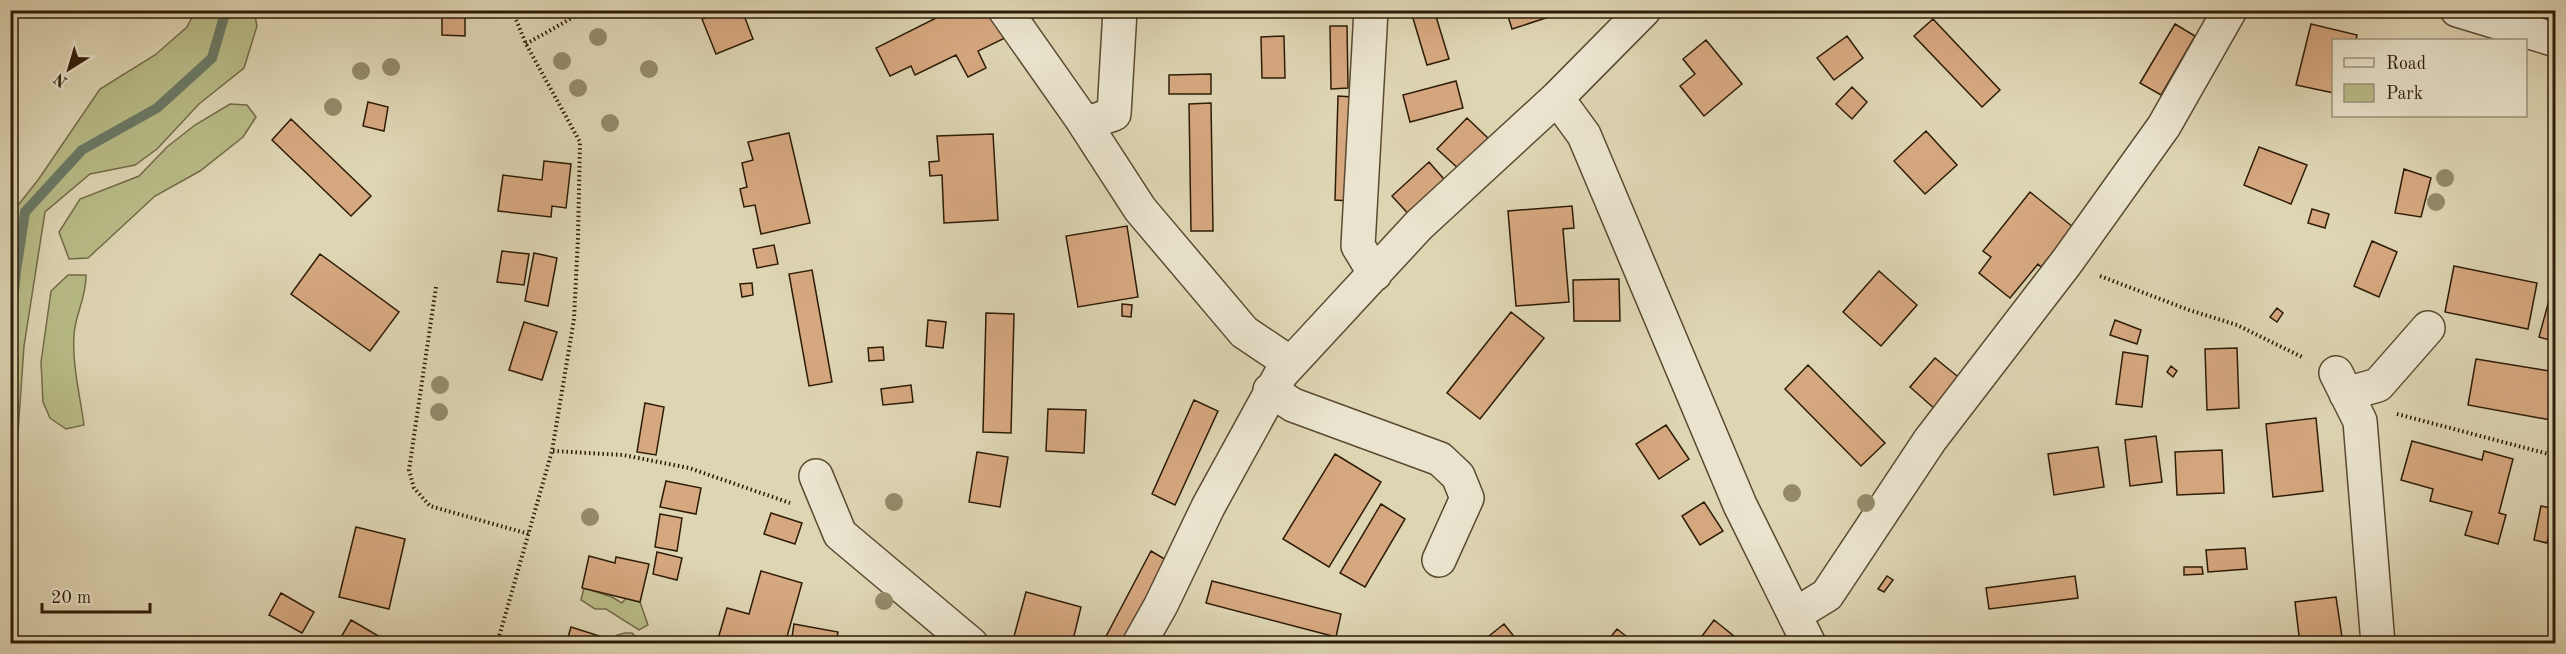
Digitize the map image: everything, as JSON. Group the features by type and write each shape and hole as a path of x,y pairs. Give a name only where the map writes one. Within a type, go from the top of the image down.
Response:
{"street":[{"path":"1005,10 1085,124 1140,209 1244,332 1290,363"},
{"path":"1085,124 1114,114 1120,10"},
{"path":"1371,10 1358,246 1375,274"},
{"path":"1138,644 1161,605 1208,507 1270,390 1290,363 1419,225 1557,98 1644,10"},
{"path":"1796,614 1827,596 1930,440 2066,263 2164,126 2230,10"},
{"path":"2457,10 2556,40"},
{"path":"1557,98 1584,135 1740,505 1809,644"},
{"path":"2378,644 2348,396 2378,385 2428,328"},
{"path":"1270,390 1293,405 1440,459 1458,476 1467,498 1439,560"},
{"path":"816,476 840,534 971,644"}],"path":[{"path":"497,644 552,451 574,319 580,142 526,44 512,10"},
{"path":"526,44 586,10"},
{"path":"2066,263 2189,310 2237,325 2348,396 2381,410 2556,456"},
{"path":"436,287 409,470 414,488 430,506 529,534"},
{"path":"552,451 623,455 689,468 833,518"}],"green space":[{"path":"195,11 254,11 257,26 244,68 199,104 157,149 135,165 90,174 45,212 24,346 11,533 11,214 38,180 100,89 155,55 187,27"},
{"path":"230,104 247,105 256,117 243,137 200,171 155,196 88,258 69,259 59,232 80,199 139,176 167,147 195,125"},
{"path":"68,275 86,275 75,327 74,346 75,369 84,425 66,429 50,418 43,402 41,362 51,291"},
{"path":"584,588 612,597 622,603 626,598 640,602 648,625 639,630 606,609 595,609 581,600"},
{"path":"632,633 639,640 638,643 615,644 617,635"}],"building":[{"path":"442,10 465,10 465,36 442,35"},
{"path":"722,10 742,10 753,39 716,54 702,19"},
{"path":"952,10 994,10 1007,37 978,51 986,68 968,77 956,55 915,75 911,66 890,76 876,48"},
{"path":"1212,10 1235,10 1235,16 1212,17"},
{"path":"1259,10 1286,10 1286,14 1259,14"},
{"path":"1299,10 1340,10 1340,13 1299,12"},
{"path":"1434,10 1449,59 1427,65 1412,15"},
{"path":"1506,10 1557,10 1558,14 1512,29"},
{"path":"2525,10 2556,10 2556,23 2524,14"},
{"path":"1933,19 2000,90 1982,107 1914,36"},
{"path":"2175,24 2195,36 2161,95 2140,83"},
{"path":"2311,24 2357,35 2356,39 2332,39 2332,93 2296,85"},
{"path":"1330,26 1347,26 1348,88 1331,89"},
{"path":"1284,36 1285,78 1262,78 1261,37"},
{"path":"1847,36 1863,58 1834,80 1817,58"},
{"path":"1706,40 1742,84 1704,116 1680,86 1695,74 1683,59"},
{"path":"1211,74 1211,94 1169,94 1169,75"},
{"path":"1456,81 1463,108 1410,122 1403,95"},
{"path":"1852,87 1867,102 1852,119 1836,104"},
{"path":"1338,96 1352,97 1349,201 1335,200"},
{"path":"368,102 388,107 384,131 363,126"},
{"path":"1211,103 1213,231 1191,231 1189,104"},
{"path":"1467,118 1489,139 1459,169 1437,149"},
{"path":"291,119 371,196 351,216 272,140"},
{"path":"1926,131 1957,165 1925,194 1894,161"},
{"path":"789,133 810,223 761,234 755,205 744,207 740,189 747,187 742,163 753,160 748,142"},
{"path":"993,134 998,220 944,223 942,175 930,176 929,162 939,161 937,136"},
{"path":"2259,147 2307,165 2291,204 2244,185"},
{"path":"544,161 571,164 566,208 552,206 551,217 498,211 503,175 542,180"},
{"path":"1429,162 1450,186 1413,219 1392,196"},
{"path":"2404,169 2431,178 2421,217 2395,213"},
{"path":"2030,192 2073,227 2041,267 2038,264 2010,298 1979,273 1991,257 1983,251"},
{"path":"1572,206 1574,228 1563,229 1569,302 1516,306 1508,211"},
{"path":"2312,209 2329,214 2325,228 2308,223"},
{"path":"1127,226 1138,297 1078,307 1066,236"},
{"path":"2372,241 2397,252 2379,297 2354,286"},
{"path":"774,245 778,264 757,268 753,249"},
{"path":"502,251 529,254 524,285 497,282"},
{"path":"534,253 557,258 548,306 525,301"},
{"path":"320,254 399,312 370,351 291,294"},
{"path":"2454,266 2537,283 2528,329 2445,312"},
{"path":"812,270 832,382 809,386 789,274"},
{"path":"1879,271 1917,305 1881,346 1843,312"},
{"path":"1619,279 1620,321 1574,321 1573,280"},
{"path":"752,283 753,295 742,297 740,284"},
{"path":"2551,293 2556,294 2556,342 2539,337"},
{"path":"1122,304 1132,305 1131,317 1122,316"},
{"path":"2277,308 2283,313 2277,322 2270,317"},
{"path":"1511,312 1544,338 1480,419 1447,393"},
{"path":"986,313 1014,314 1011,433 983,432"},
{"path":"928,320 946,322 943,348 926,346"},
{"path":"2115,320 2141,330 2137,344 2110,335"},
{"path":"524,322 557,332 542,380 509,370"},
{"path":"883,347 884,360 869,361 868,348"},
{"path":"2237,348 2239,408 2207,410 2205,349"},
{"path":"2123,352 2148,356 2142,407 2116,404"},
{"path":"1935,358 1962,380 1936,410 1910,387"},
{"path":"2476,359 2556,372 2556,421 2468,405"},
{"path":"1808,365 1885,443 1861,466 1785,389"},
{"path":"2171,366 2177,371 2173,377 2167,372"},
{"path":"911,385 913,402 883,405 881,389"},
{"path":"1194,400 1218,411 1175,505 1152,494"},
{"path":"645,403 664,407 656,455 637,452"},
{"path":"1048,409 1086,410 1084,453 1046,451"},
{"path":"2316,418 2323,491 2273,497 2266,424"},
{"path":"1666,425 1689,459 1659,479 1636,444"},
{"path":"2156,436 2162,482 2130,486 2125,440"},
{"path":"2412,441 2482,460 2484,451 2513,459 2499,513 2506,515 2498,544 2465,535 2472,512 2430,501 2433,489 2401,480"},
{"path":"2098,447 2104,487 2054,495 2048,454"},
{"path":"2222,450 2224,493 2177,495 2175,452"},
{"path":"977,452 1008,457 1000,507 969,502"},
{"path":"1335,454 1381,482 1329,567 1283,539"},
{"path":"666,481 701,488 696,514 660,507"},
{"path":"1704,502 1723,531 1700,545 1682,516"},
{"path":"1381,504 1405,519 1365,587 1340,573"},
{"path":"2541,506 2556,509 2555,526 2551,525 2547,543 2534,540"},
{"path":"771,513 802,523 795,544 764,534"},
{"path":"660,514 682,518 677,551 655,547"},
{"path":"356,527 405,539 389,609 339,597"},
{"path":"2245,548 2247,569 2208,572 2206,550"},
{"path":"1151,551 1168,561 1124,644 1102,644"},
{"path":"657,552 682,558 677,580 653,574"},
{"path":"589,556 615,563 616,557 649,564 640,602 582,588"},
{"path":"2184,567 2202,567 2203,574 2184,575"},
{"path":"761,571 802,583 785,644 732,644 718,639 727,608 749,614"},
{"path":"1887,576 1893,580 1884,592 1878,589"},
{"path":"2075,576 2078,598 1989,609 1986,588"},
{"path":"1212,581 1341,614 1336,637 1206,603"},
{"path":"1026,592 1081,607 1072,644 1012,644"},
{"path":"281,593 314,612 302,633 269,615"},
{"path":"2336,597 2343,644 2300,644 2295,602"},
{"path":"351,620 392,644 337,644"},
{"path":"1714,620 1735,637 1730,644 1696,644"},
{"path":"794,624 838,632 836,644 791,644"},
{"path":"1504,624 1520,644 1479,644"},
{"path":"571,627 615,641 615,644 566,644"},
{"path":"1617,629 1636,644 1605,644"}],"waterway":[{"path":"10,333 25,212 82,150 157,108 212,58 226,10"}]}
